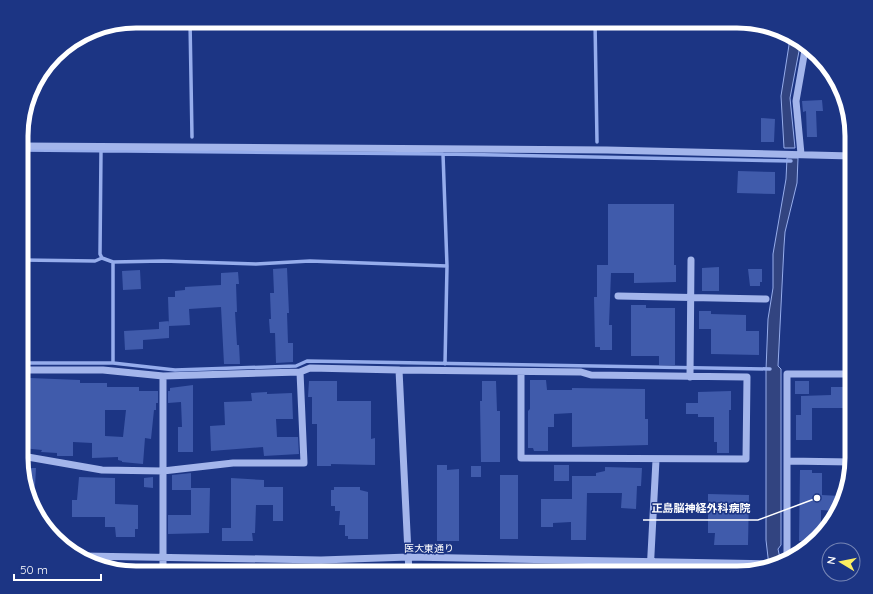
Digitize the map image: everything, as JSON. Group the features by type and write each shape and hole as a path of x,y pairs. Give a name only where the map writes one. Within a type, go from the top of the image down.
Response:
{"street":[{"path":"798,154 796,101 805,52"},
{"path":"28,146 456,149 786,153 845,156"},
{"path":"690,375 691,260"},
{"path":"618,296 766,299"},
{"path":"28,370 104,370 163,376 300,372 310,368 581,372 591,375 690,375 747,378 746,459 656,460 521,458 522,372"},
{"path":"399,370 409,566"},
{"path":"28,457 102,470 163,472 233,463 304,463 300,372"},
{"path":"787,554 787,374 845,374"},
{"path":"163,376 163,566"},
{"path":"651,566 656,460"},
{"path":"787,461 845,462"},
{"name":"医大東通り","path":"91,556 164,556 320,560 408,558 756,564"}],"water":[{"path":"788,41 800,48 790,98 795,148 784,148 781,96"},
{"path":"787,158 798,158 797,183 785,232 778,366 781,369 781,545 778,549 780,558 768,561 766,540 766,370 768,319 773,288 773,254 786,179"}],"building":[{"path":"822,100 823,111 816,111 817,137 807,137 806,111 803,112 802,101"},
{"path":"761,118 775,119 774,142 761,142"},
{"path":"738,171 775,172 775,194 737,193"},
{"path":"608,204 674,204 674,265 676,265 676,282 634,283 634,273 611,273 609,325 612,325 612,350 600,350 600,347 595,347 594,297 597,297 597,265 608,265"},
{"path":"719,267 719,291 702,291 702,268"},
{"path":"287,268 289,313 287,313 288,343 293,343 293,362 276,363 275,333 270,333 270,293 274,293 273,269"},
{"path":"748,269 762,269 762,282 760,282 760,286 750,286"},
{"path":"140,270 141,289 123,290 122,271"},
{"path":"238,272 239,284 236,284 237,312 235,312 240,364 224,364 221,307 189,309 190,325 169,326 168,297 175,297 175,291 185,290 185,287 221,285 221,273"},
{"path":"631,305 646,305 646,308 675,308 675,365 659,365 659,356 631,356"},
{"path":"699,311 711,311 711,314 746,315 746,331 759,331 759,355 711,354 711,329 699,329"},
{"path":"169,321 169,338 143,340 143,349 125,350 124,331 159,329 159,322"},
{"path":"28,378 80,380 80,383 107,383 107,387 139,387 139,391 158,391 158,403 156,403 156,410 154,410 151,439 145,438 143,464 122,462 118,460 118,457 92,458 92,443 73,442 73,456 57,456 57,453 41,452 42,450 28,449","holes":["105,410 126,410 123,437 105,436"]},
{"path":"530,380 546,380 547,390 572,390 572,388 645,389 645,419 648,419 648,445 572,447 572,413 554,414 554,427 548,427 548,451 534,451 533,448 528,448"},
{"path":"309,381 337,381 337,401 371,401 371,439 375,438 375,465 331,464 331,466 317,466 317,424 312,424 312,397 308,397"},
{"path":"482,381 496,381 497,411 500,411 500,462 481,462 480,401 482,401"},
{"path":"795,381 809,381 809,394 795,394"},
{"path":"193,385 193,452 178,452 178,427 182,427 181,402 168,403 168,391 170,391 170,388"},
{"path":"831,387 845,387 845,402 843,402 843,408 812,408 812,440 796,440 796,415 801,415 801,396 831,395"},
{"path":"731,391 731,410 729,410 729,453 717,453 717,442 714,442 714,417 698,417 698,414 686,414 686,403 698,403 698,392"},
{"path":"267,392 267,394 292,393 293,419 276,419 277,437 298,437 299,454 264,456 263,447 211,451 210,426 225,425 224,402 252,401 251,393"},
{"path":"437,465 447,465 447,470 459,469 459,541 437,541"},
{"path":"554,465 569,465 569,481 554,481"},
{"path":"471,466 481,466 481,477 471,477"},
{"path":"605,467 642,468 641,486 637,486 636,509 621,508 622,493 587,493 586,540 571,540 571,522 553,523 553,527 541,527 541,499 572,499 572,476 596,476 596,473 605,471"},
{"path":"29,468 36,468 35,494"},
{"path":"800,470 812,470 812,473 822,473 822,495 838,496 831,511 821,510 821,525 818,529 806,541 799,541"},
{"path":"191,473 191,490 172,490 172,475"},
{"path":"500,475 518,475 518,539 500,539"},
{"path":"79,477 115,478 115,504 138,505 138,529 135,529 135,537 116,537 115,527 105,527 105,517 72,517 72,500 77,500"},
{"path":"153,477 153,488 144,487 144,478"},
{"path":"231,478 264,480 264,487 283,487 283,521 273,521 273,505 256,505 255,533 252,533 253,541 222,541 222,528 231,528"},
{"path":"334,487 360,487 360,490 368,492 368,539 348,539 348,536 345,536 345,525 339,525 340,511 335,511 335,506 331,506 331,490 334,490"},
{"path":"191,488 210,488 209,533 168,534 168,515 191,515"},
{"path":"708,494 749,495 748,545 714,545 715,533 708,533"}],"waterway":[{"path":"190,28 192,137"},
{"path":"595,28 597,142"},
{"path":"28,150 443,154 791,161"},
{"path":"101,151 100,254 102,258 113,262 113,363"},
{"path":"443,154 447,266 445,364"},
{"path":"28,260 95,261 102,258"},
{"path":"113,262 163,261 256,264 310,261 447,266"},
{"path":"28,363 113,363 175,370 296,366 307,361 770,369"}],"place":[{"name":"正島脳神経外科病院","path":"817,498"}]}
